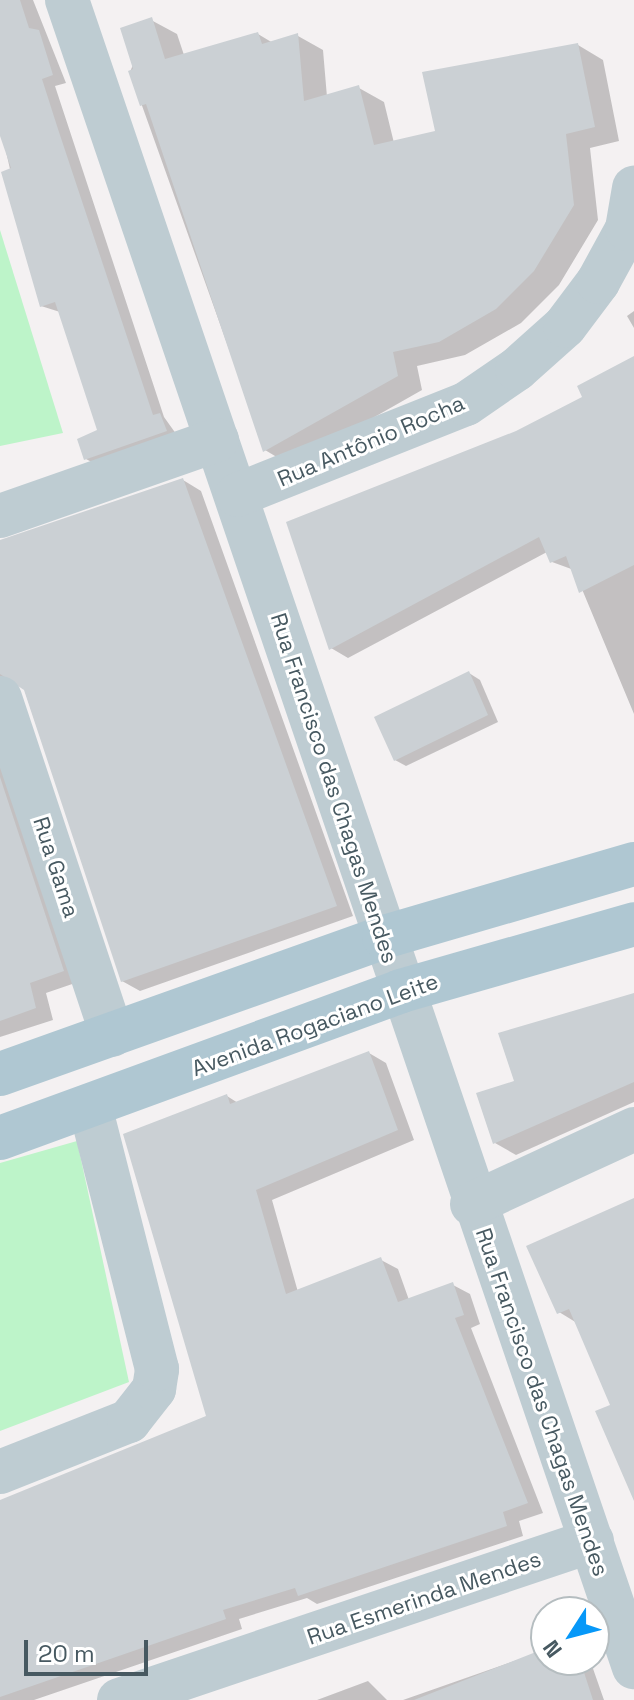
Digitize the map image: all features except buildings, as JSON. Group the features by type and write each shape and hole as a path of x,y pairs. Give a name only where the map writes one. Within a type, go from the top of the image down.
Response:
{"main road":[{"path":"0,1074 384,937 634,864"},
{"name":"Avenida Rogaciano Leite","path":"0,1138 401,991 634,924"}],"street":[{"name":"Rua Francisco das Chagas Mendes","path":"67,0 237,495 472,1204 634,1667"},
{"name":"Rua Antônio Rocha","path":"237,495 466,404 517,369 565,326 598,282 627,229 634,188"},
{"path":"0,516 217,440"},
{"name":"Rua Gama","path":"0,698 112,1035"},
{"path":"0,1472 129,1421 154,1389 157,1369 90,1107"},
{"path":"472,1204 634,1129"},
{"name":"Rua Esmerinda Mendes","path":"119,1700 592,1541"}],"green space":[{"path":"0,230 63,433 0,446"},
{"path":"77,1141 129,1382 0,1431 0,1163"}]}
